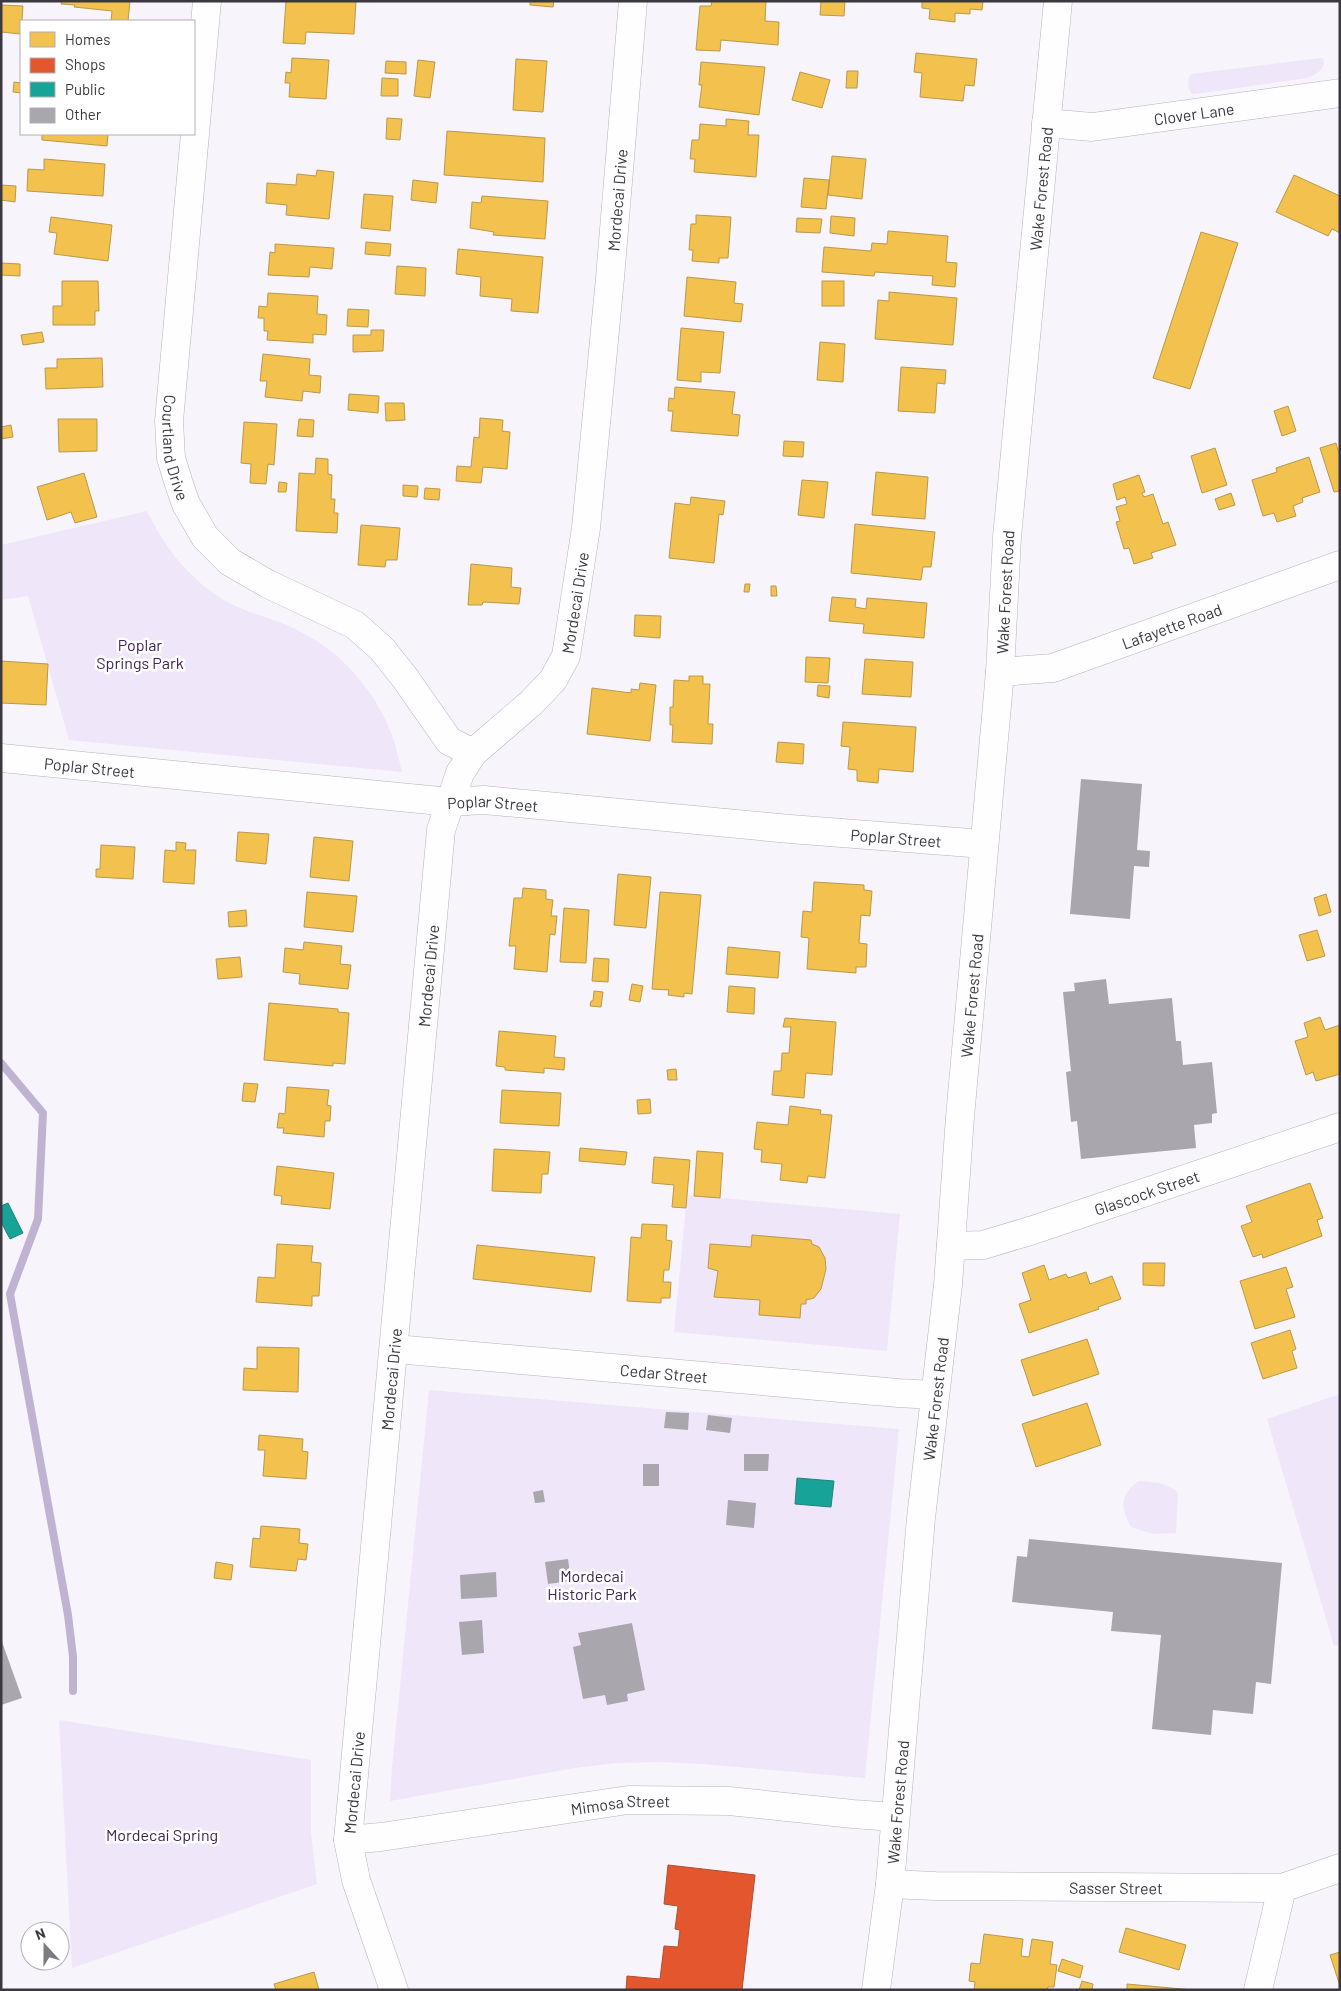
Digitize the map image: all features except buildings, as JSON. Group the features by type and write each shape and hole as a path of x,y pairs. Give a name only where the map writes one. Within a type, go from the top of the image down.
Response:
{"street":[{"name":"Courtland Drive","path":"195,133 207,1"},
{"name":"Mordecai Drive","path":"394,1990 356,1880 348,1840 441,830 460,773 473,753 554,680 566,656 587,518 611,268 633,1"},
{"name":"Wake Forest Road","path":"876,1990 890,1884 894,1817 934,1395 951,1246 960,1117 1000,672 1008,528 1058,1"},
{"name":"Clover Lane","path":"1046,123 1092,127 1340,92"},
{"name":"Courtland Drive","path":"195,135 169,420 171,458 186,504 205,537 230,562 268,584 355,625 382,649 405,678 449,741 473,753"},
{"name":"Lafayette Road","path":"1000,672 1053,668 1340,565"},
{"name":"Poplar Street","path":"1,758 450,802 484,800 790,829 984,844"},
{"name":"Glascock Street","path":"951,1246 984,1244 1033,1230 1340,1127"},
{"name":"Cedar Street","path":"394,1350 934,1395"},
{"name":"Mimosa Street","path":"348,1840 391,1836 628,1800 729,1801 894,1817"},
{"name":"Sasser Street","path":"890,1884 935,1886 1282,1888 1340,1868"},
{"path":"1258,1990 1282,1888"}],"green space":[{"path":"1323,58 1322,68 1307,78 1192,94 1188,87 1191,74"},
{"name":"Poplar Springs Park","path":"147,511 177,559 207,588 238,607 297,630 313,639 328,649 356,675 367,689 386,721 393,738 402,772 69,740 28,596 1,600 1,545"},
{"path":"687,1195 900,1214 887,1351 674,1332"},
{"name":"Mordecai Historic Park","path":"429,1390 899,1429 865,1778 702,1764 660,1762 617,1763 575,1768 390,1801"},
{"path":"1340,1394 1340,1644 1334,1646 1267,1419"},
{"path":"1139,1481 1160,1483 1176,1490 1178,1495 1176,1533 1153,1534 1131,1527 1125,1513 1124,1501 1128,1491"},
{"name":"Mordecai Spring","path":"59,1720 311,1760 311,1833 317,1884 72,1968"}],"waterway":[{"path":"1,1063 43,1113 38,1219 10,1294 68,1615 73,1657 73,1691"}]}
